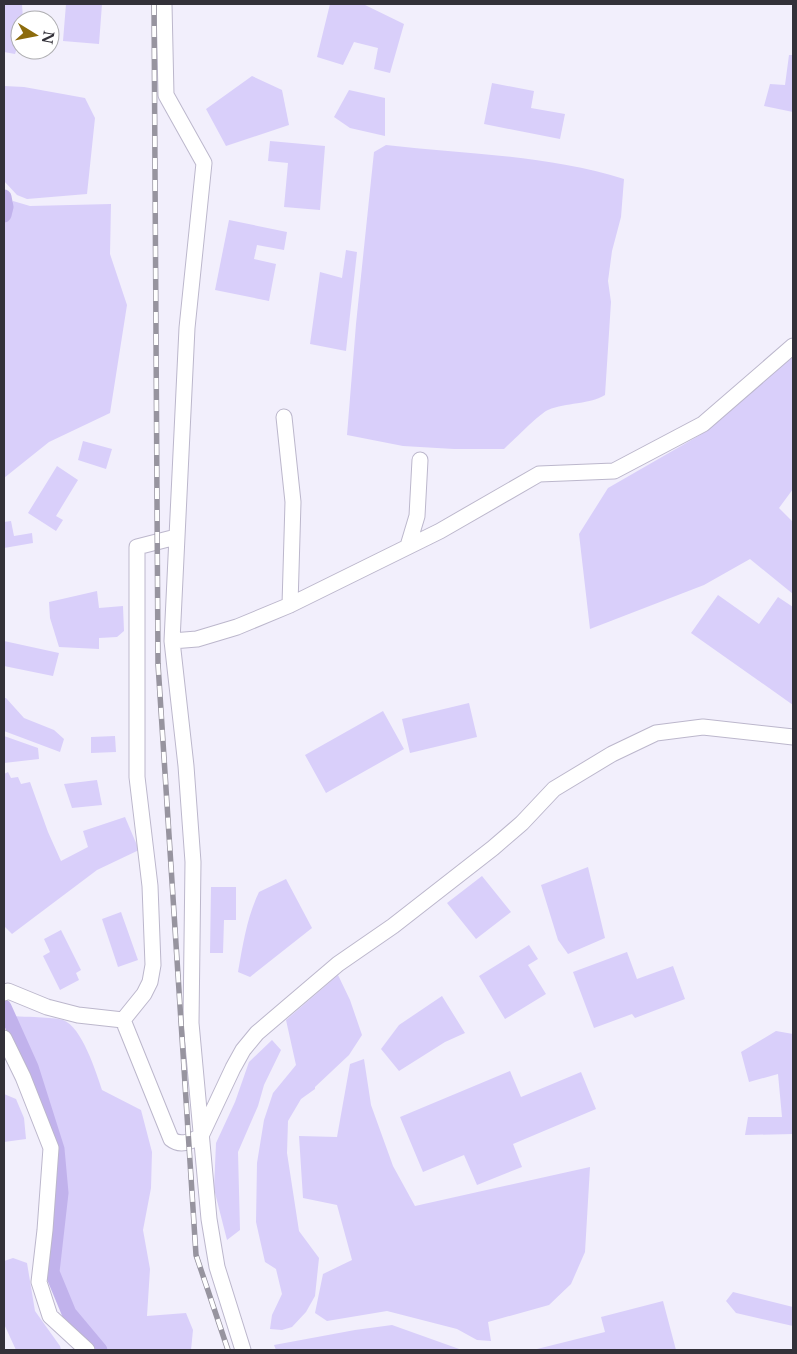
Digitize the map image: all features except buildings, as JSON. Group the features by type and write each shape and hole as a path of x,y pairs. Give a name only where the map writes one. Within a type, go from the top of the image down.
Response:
{"street":[{"path":"164,4 166,95 204,163 187,328 172,641 186,766 193,862 191,1023 208,1219 217,1267 243,1350"},
{"path":"172,641 197,639 237,627 290,605 440,531 540,474 614,471 704,424 793,346"},
{"path":"284,417 293,502 290,605"},
{"path":"408,546 417,516 420,460"},
{"path":"123,1020 144,994 150,982 153,965 150,886 137,777 137,547 176,536"},
{"path":"123,1020 171,1139 183,1144 201,1136 242,1050 258,1033 338,964 393,926 493,848 522,823 554,789 612,754 656,732 703,727 793,737"},
{"path":"6,992 47,1007 78,1015 123,1020"},
{"path":"4,1038 24,1077 51,1148 39,1282 50,1316 87,1350"}],"shaded area":[{"path":"4,4 22,4 22,10 10,10 10,53 4,52"},
{"path":"66,4 102,4 99,44 63,41"},
{"path":"330,4 363,4 404,24 390,73 374,69 378,48 354,42 343,65 317,57"},
{"path":"789,55 793,55 793,112 764,106 770,84 785,85"},
{"path":"252,76 282,90 289,125 226,146 206,109"},
{"path":"492,83 534,91 531,108 565,114 560,139 484,124"},
{"path":"4,86 24,87 85,98 95,118 87,194 27,199 17,195 4,181"},
{"path":"349,90 385,98 385,136 350,128 334,117"},
{"path":"270,141 325,146 320,210 284,207 288,163 268,161"},
{"path":"386,145 536,160 595,171 624,179 621,217 612,251 608,281 611,302 605,395 592,400 555,407 544,412 504,449 403,446 347,435 356,324 374,152"},
{"path":"13,201 30,206 111,204 110,254 127,305 110,413 49,442 4,478 4,227 9,206"},
{"path":"229,220 287,232 284,250 257,245 254,259 276,264 269,301 215,290"},
{"path":"346,250 357,252 346,351 310,344 320,272 342,278"},
{"path":"793,356 793,489 779,508 793,522 793,594 750,559 704,585 590,629 579,534 608,488 707,431"},
{"path":"83,441 112,449 106,469 78,460"},
{"path":"57,466 78,480 56,516 63,520 56,531 28,513"},
{"path":"11,521 14,536 32,533 33,543 4,548 4,522"},
{"path":"97,591 99,608 123,606 124,631 117,637 99,638 99,649 59,647 50,618 49,602"},
{"path":"718,595 759,624 778,597 793,607 793,705 691,633"},
{"path":"4,641 59,653 53,676 4,666"},
{"path":"4,698 24,718 54,730 64,739 60,752 4,731"},
{"path":"469,703 477,737 410,753 402,719"},
{"path":"383,711 404,749 326,793 305,755"},
{"path":"4,736 38,748 39,759 4,763"},
{"path":"115,736 116,752 91,753 91,737"},
{"path":"8,772 11,778 18,777 21,784 30,782 48,832 61,861 88,847 83,831 125,817 139,850 97,870 12,934 4,926 4,774"},
{"path":"97,780 102,805 72,808 64,784"},
{"path":"588,867 605,938 568,954 558,940 541,885"},
{"path":"482,876 511,912 476,939 447,903"},
{"path":"286,879 312,928 250,977 238,972 248,921 259,892"},
{"path":"211,887 236,887 236,920 224,920 223,953 210,953"},
{"path":"121,912 138,960 118,967 102,919"},
{"path":"61,930 81,970 76,973 79,980 60,990 43,956 50,952 44,939"},
{"path":"529,945 538,959 528,965 546,994 505,1019 479,976"},
{"path":"627,952 637,979 673,966 685,999 635,1018 632,1014 594,1028 573,972"},
{"path":"338,975 350,1000 362,1035 349,1055 315,1089 301,1099 288,1121 287,1153 299,1231 319,1258 315,1296 306,1312 292,1327 282,1330 270,1329 272,1315 282,1294 276,1269 265,1262 256,1222 257,1163 264,1120 273,1093 296,1065 286,1020"},
{"path":"442,996 465,1033 445,1042 399,1071 381,1049 399,1025"},
{"path":"12,1016 58,1019 70,1024 82,1040 102,1090 141,1110 152,1152 151,1188 143,1230 150,1269 147,1316 186,1313 193,1330 191,1350 106,1350 74,1314 58,1272 64,1191 61,1146 35,1066"},
{"path":"776,1031 793,1034 793,1134 745,1135 748,1117 782,1117 778,1074 749,1082 741,1052"},
{"path":"272,1040 281,1050 264,1085 258,1106 238,1152 240,1230 227,1240 214,1189 216,1143 235,1102 249,1062"},
{"path":"364,1059 371,1105 393,1166 415,1206 590,1167 585,1252 571,1284 549,1305 488,1322 491,1341 477,1340 457,1329 387,1311 327,1321 315,1313 323,1274 352,1260 337,1205 303,1198 299,1136 337,1137 350,1064"},
{"path":"510,1071 521,1097 581,1072 596,1109 513,1144 522,1167 477,1185 464,1155 423,1172 400,1117"},
{"path":"4,1094 16,1099 24,1118 26,1139 4,1142"},
{"path":"13,1258 27,1263 35,1311 61,1350 16,1350 4,1324 4,1261"},
{"path":"733,1292 793,1307 793,1326 736,1313 726,1301"},
{"path":"663,1301 676,1350 533,1350 605,1332 601,1317"},
{"path":"392,1325 462,1350 276,1350 274,1345 355,1330"}],"waterway":[{"path":"4,197 6,207 4,215"},
{"path":"4,1007 31,1067 57,1149 61,1193 52,1272 69,1313 100,1350"}],"railway":[{"path":"154,4 158,664 196,1255 228,1350"}]}
